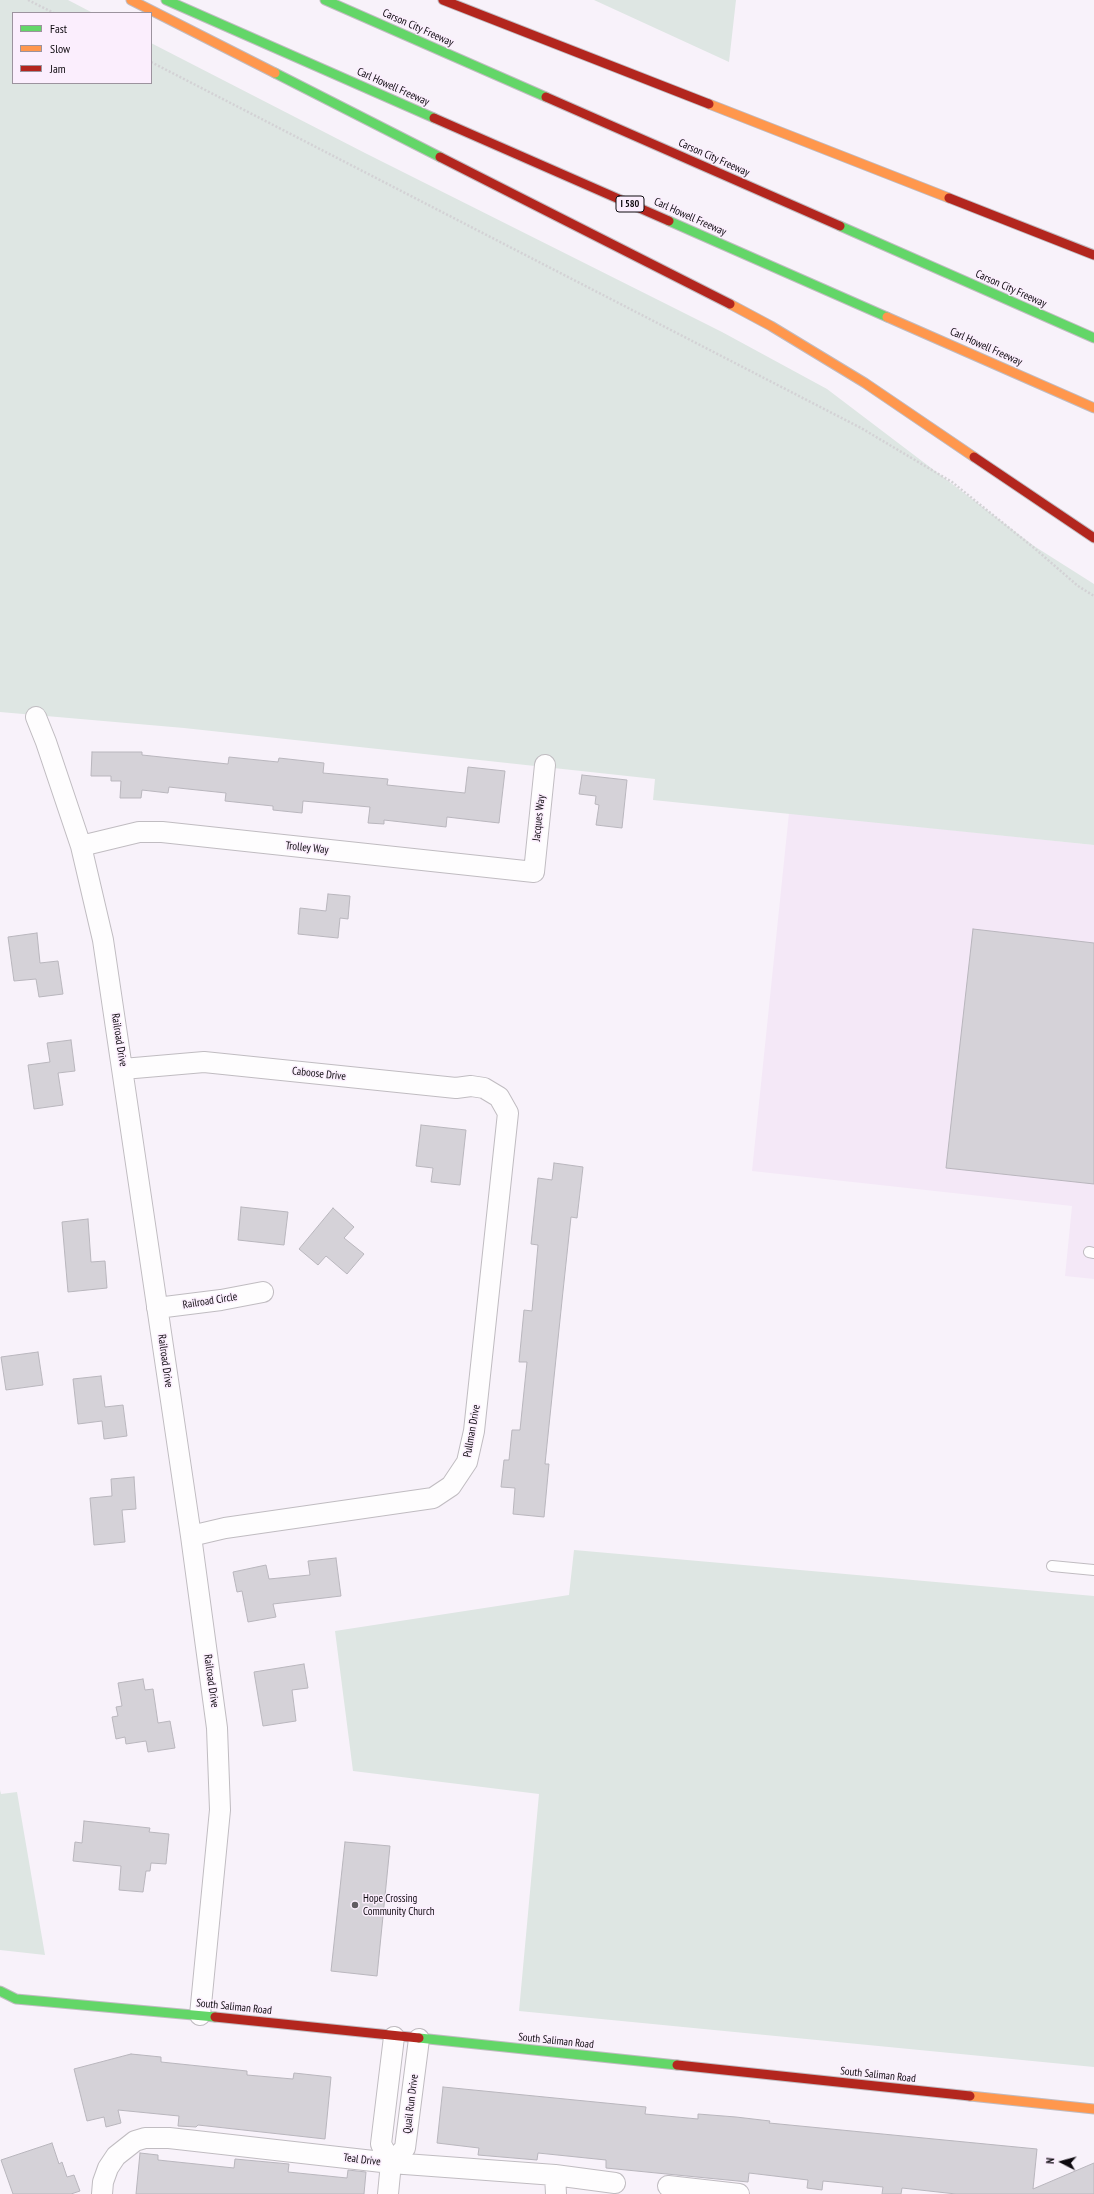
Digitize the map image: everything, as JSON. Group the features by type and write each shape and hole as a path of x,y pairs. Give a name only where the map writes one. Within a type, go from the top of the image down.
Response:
{"main road":[{"path":"131,0 771,326 878,391 1054,513 1094,538"},
{"name":"Carl Howell Freeway","path":"166,0 1094,408"},
{"name":"Carson City Freeway","path":"325,0 1094,338"},
{"path":"443,0 1094,254"},
{"path":"1054,513 1088,546"},
{"name":"South Saliman Road","path":"0,1991 16,1999 200,2015 394,2037 1094,2109"},
{"name":"South Saliman Road","path":"5,2003 16,1999"}],"street":[{"name":"Railroad Drive","path":"36,717 46,742 81,846 103,940 191,1536 217,1728 220,1810 200,2015"},
{"name":"Jacques Way","path":"534,872 545,765"},
{"name":"Trolley Way","path":"81,846 139,832 162,832 534,872"},
{"name":"Caboose Drive","path":"123,1069 204,1062 456,1088 471,1086 484,1088 499,1097 506,1107"},
{"name":"Pullman Drive","path":"191,1536 225,1528 433,1498 451,1486 467,1462 474,1431 508,1113 506,1107"},
{"name":"Railroad Circle","path":"157,1308 221,1300 263,1292"},
{"path":"388,2194 391,2163 381,2144 394,2037"},
{"name":"Quail Run Drive","path":"391,2163 406,2148 419,2039"},
{"path":"386,2106 411,2108"},
{"name":"Teal Drive","path":"102,2194 108,2168 116,2156 135,2141 145,2138 169,2138 391,2163 556,2185 615,2183"},
{"path":"668,2186 727,2193"}],"lane":[{"path":"1052,1566 1094,1570"}],"path":[{"path":"28,0 52,12"},
{"path":"152,63 861,428 952,482 1033,547 1078,586 1094,596"}],"shaded area":[{"path":"0,0 68,0 91,12 12,12 12,84 152,84 152,44 365,153 722,332 827,389 1034,546 1094,584 1094,845 653,800 655,779 184,728 0,712"},
{"path":"594,0 736,0 729,62"},
{"path":"789,813 1094,845 1094,1279 1065,1276 1072,1206 752,1171"},
{"path":"574,1550 1094,1596 1094,2067 519,2011 539,1794 353,1771 335,1631 569,1595"},
{"path":"0,1790 1,1794 17,1792 45,1955 0,1950"}],"building":[{"path":"92,752 142,752 142,755 228,764 229,757 278,762 279,758 324,763 323,773 388,779 387,785 465,793 468,767 505,771 499,823 447,817 446,827 384,820 384,824 368,823 370,807 303,801 302,813 273,810 273,806 225,801 226,793 169,787 168,793 142,790 141,798 120,798 121,781 111,781 111,776 91,776"},
{"path":"582,775 627,780 622,828 596,825 599,805 595,804 596,796 579,794"},
{"path":"328,894 350,896 348,919 340,918 338,938 298,934 300,908 326,911"},
{"path":"973,929 1094,943 1094,1184 946,1168"},
{"path":"37,933 40,963 58,961 63,994 39,997 36,979 14,981 8,937"},
{"path":"71,1040 75,1071 58,1073 63,1105 34,1109 28,1065 50,1062 47,1043"},
{"path":"421,1125 466,1130 460,1185 431,1182 433,1168 416,1166"},
{"path":"554,1163 583,1167 577,1218 571,1217 545,1464 549,1464 544,1517 513,1514 515,1488 501,1487 504,1460 509,1460 512,1430 520,1430 527,1362 519,1362 524,1310 532,1311 538,1245 531,1244 538,1178 552,1180"},
{"path":"241,1207 288,1212 284,1245 238,1240"},
{"path":"333,1208 354,1227 344,1238 364,1254 347,1274 326,1256 318,1265 299,1249"},
{"path":"88,1219 91,1262 105,1261 107,1288 68,1292 62,1222"},
{"path":"38,1352 43,1385 6,1390 1,1357"},
{"path":"101,1376 105,1407 123,1405 127,1436 104,1439 102,1421 78,1424 73,1379"},
{"path":"134,1477 136,1509 122,1510 125,1542 94,1545 90,1498 112,1496 111,1479"},
{"path":"336,1558 341,1596 273,1604 276,1617 248,1622 242,1591 237,1592 233,1572 266,1565 269,1579 310,1575 308,1561"},
{"path":"304,1664 308,1688 292,1690 296,1721 263,1726 254,1672"},
{"path":"143,1679 145,1690 153,1689 158,1723 170,1721 175,1748 148,1752 146,1741 126,1744 125,1737 116,1739 112,1717 118,1716 116,1707 122,1706 118,1683"},
{"path":"84,1821 150,1828 149,1832 169,1834 166,1864 151,1863 150,1871 146,1871 143,1892 119,1890 121,1866 73,1861 75,1842 82,1843"},
{"name":"Hope Crossing Community Church","path":"345,1842 390,1846 377,1976 331,1971"},
{"path":"131,2054 161,2057 161,2062 247,2071 247,2075 293,2079 294,2073 331,2077 325,2139 198,2125 196,2127 178,2126 179,2116 118,2110 121,2123 106,2127 104,2117 87,2121 74,2069"},
{"path":"443,2087 646,2107 645,2114 698,2119 698,2114 736,2117 770,2121 769,2123 1037,2149 1033,2189 1094,2163 1094,2194 956,2194 902,2188 901,2194 882,2194 883,2187 823,2181 822,2190 807,2188 808,2180 749,2173 748,2182 606,2168 606,2160 538,2153 537,2160 478,2155 479,2148 437,2143"},
{"path":"52,2143 59,2164 62,2162 67,2177 74,2175 80,2191 71,2194 13,2194 1,2160"},
{"path":"140,2153 158,2155 158,2160 234,2168 235,2159 289,2164 288,2172 347,2178 348,2170 366,2172 364,2194 136,2194"}],"traffic: fast":[{"path":"166,0 434,118"},
{"path":"325,0 546,97"},
{"path":"275,73 440,157"},
{"path":"669,221 887,317"},
{"path":"840,226 1094,338"},
{"path":"0,1991 16,1999 215,2017"},
{"path":"419,2038 677,2065"}],"traffic: slow":[{"path":"131,0 275,73"},
{"path":"709,104 949,198"},
{"path":"730,304 771,326 865,383 974,457"},
{"path":"887,317 1094,408"},
{"path":"970,2096 1094,2109"}],"traffic: jam":[{"path":"443,0 709,104"},
{"path":"546,97 840,226"},
{"path":"434,118 669,221"},
{"path":"440,157 730,304"},
{"path":"949,198 1094,255"},
{"path":"974,457 1094,538"},
{"path":"215,2017 419,2038"},
{"path":"677,2065 970,2096"}],"place":[{"name":"Hope Crossing Community Church","path":"355,1905"}]}
